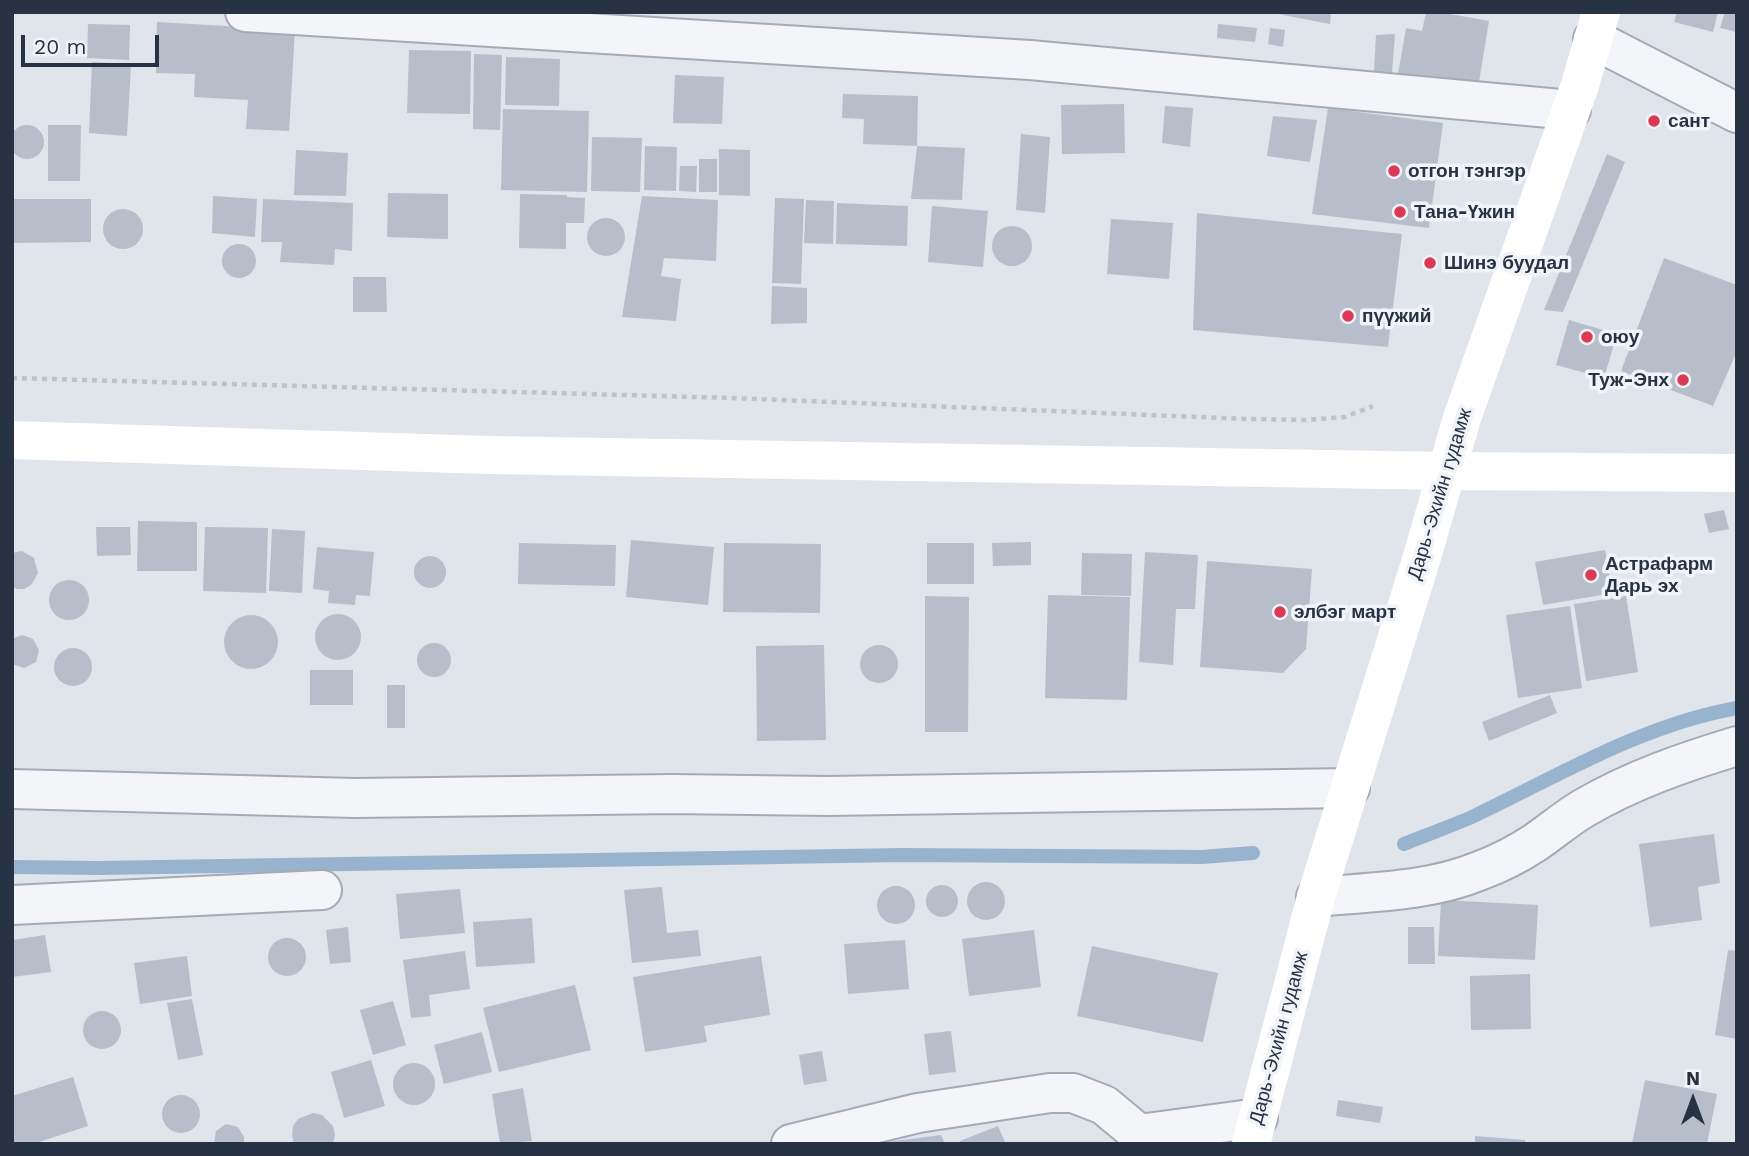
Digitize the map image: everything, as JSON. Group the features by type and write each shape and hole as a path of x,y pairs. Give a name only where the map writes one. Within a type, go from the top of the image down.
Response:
{"main road":[{"name":"Дарь-Эхийн гудамж","path":"1255,1131 1316,897 1462,418 1571,110 1597,26"},
{"path":"12,440 489,455 1447,471 1737,473"}],"street":[{"path":"245,12 1030,60 1571,110"},
{"path":"1597,26 1737,113"},
{"path":"1316,897 1420,887 1480,871 1536,842 1582,809 1613,792 1687,761 1737,746"},
{"path":"12,789 355,797 672,794 828,796 1350,788"},
{"path":"12,905 322,890"},
{"path":"791,1144 918,1113 1050,1093 1073,1093 1104,1105 1135,1139 1255,1131"}],"path":[{"path":"12,378 732,398 1248,419 1305,420 1345,417 1373,406"}],"building":[{"path":"1268,12 1331,12 1330,24"},
{"path":"1426,12 1489,21 1478,88 1398,74 1406,28 1422,31"},
{"path":"1677,12 1718,12 1713,32 1674,22"},
{"path":"1725,12 1737,12 1737,32 1720,28"},
{"path":"157,22 295,30 289,131 246,129 248,100 194,97 195,74 156,73"},
{"path":"88,24 130,25 129,60 87,58"},
{"path":"1218,24 1257,28 1255,42 1217,38"},
{"path":"1270,28 1285,30 1283,47 1268,44"},
{"path":"1395,34 1392,73 1374,72 1376,35"},
{"path":"409,50 471,51 470,114 407,113"},
{"path":"474,54 502,55 500,130 473,129"},
{"path":"506,57 560,59 559,106 505,105"},
{"path":"92,62 131,64 127,136 89,133"},
{"path":"675,75 724,77 722,124 673,123"},
{"path":"843,94 918,96 917,146 863,144 864,119 842,118"},
{"path":"1124,104 1125,153 1062,154 1061,105"},
{"path":"1165,106 1193,108 1190,147 1162,143"},
{"path":"1328,108 1443,123 1429,228 1312,214"},
{"path":"503,109 589,111 587,192 501,190"},
{"path":"1273,116 1317,120 1310,162 1267,156"},
{"path":"27,125 39,130 44,142 39,154 27,159 15,154 10,142 15,130"},
{"path":"48,125 81,125 80,181 48,181"},
{"path":"1021,134 1050,137 1045,213 1016,210"},
{"path":"592,137 642,138 640,192 591,191"},
{"path":"645,146 677,147 676,191 644,190"},
{"path":"917,146 965,148 962,200 911,199"},
{"path":"719,149 750,150 750,196 719,195"},
{"path":"296,150 348,153 346,196 294,195"},
{"path":"1607,154 1625,162 1563,312 1544,310"},
{"path":"699,159 717,159 717,192 699,192"},
{"path":"680,166 697,166 696,192 679,191"},
{"path":"388,193 448,194 448,239 387,237"},
{"path":"520,194 585,198 584,223 566,223 566,249 519,248"},
{"path":"213,196 257,199 255,237 212,233"},
{"path":"642,196 718,200 716,261 664,258 661,276 681,279 676,321 622,317"},
{"path":"775,198 804,199 801,284 772,283"},
{"path":"12,199 91,199 91,242 12,243"},
{"path":"263,199 353,203 352,251 335,249 334,265 280,262 282,242 261,242"},
{"path":"806,200 834,201 833,244 804,243"},
{"path":"837,203 908,206 907,246 836,244"},
{"path":"932,206 988,211 983,267 928,262"},
{"path":"123,209 131,210 137,215 142,221 142,237 137,243 131,248 123,249 115,248 109,243 104,237 103,229 104,221 109,215 115,210"},
{"path":"1197,213 1402,234 1388,347 1193,330"},
{"path":"606,218 619,224 625,237 619,250 606,256 593,250 587,237 593,224"},
{"path":"1111,219 1173,223 1169,279 1107,274"},
{"path":"1012,226 1026,232 1032,246 1026,260 1012,266 998,260 992,246 998,232"},
{"path":"239,244 251,249 256,261 251,273 239,278 227,273 222,261 227,249"},
{"path":"1664,258 1737,285 1737,351 1713,406 1621,371"},
{"path":"353,277 386,277 387,312 353,312"},
{"path":"772,286 807,288 807,323 771,324"},
{"path":"1569,320 1617,334 1604,378 1556,365"},
{"path":"1724,510 1729,529 1709,533 1704,514"},
{"path":"138,521 197,522 197,571 137,571"},
{"path":"96,527 130,527 131,555 97,556"},
{"path":"205,527 268,528 266,593 203,591"},
{"path":"272,529 305,531 302,593 269,591"},
{"path":"631,540 714,547 708,605 626,597"},
{"path":"1031,542 1031,565 993,566 992,543"},
{"path":"519,543 616,545 615,586 518,584"},
{"path":"724,543 821,544 820,613 723,612"},
{"path":"927,543 974,543 974,584 927,584"},
{"path":"317,547 374,552 370,596 356,595 355,605 328,603 329,591 313,589"},
{"path":"1605,550 1613,593 1543,605 1535,562"},
{"path":"22,551 34,558 38,573 31,585 17,589 12,587 12,553"},
{"path":"1145,552 1198,555 1195,609 1176,609 1173,665 1139,662"},
{"path":"1082,553 1132,554 1131,596 1081,595"},
{"path":"430,556 441,561 446,572 441,583 430,588 419,583 414,572 419,561"},
{"path":"1207,561 1312,569 1306,649 1283,673 1200,667"},
{"path":"69,580 83,586 89,600 83,614 69,620 55,614 49,600 55,586"},
{"path":"1048,595 1130,597 1127,700 1045,698"},
{"path":"925,596 969,597 968,732 925,732"},
{"path":"1626,596 1638,672 1586,681 1574,604"},
{"path":"1570,606 1582,688 1518,698 1506,615"},
{"path":"338,614 354,621 361,637 354,653 338,660 322,653 315,637 322,621"},
{"path":"251,615 270,623 278,642 270,661 251,669 232,661 224,642 232,623"},
{"path":"22,635 33,639 39,650 36,662 24,668 12,664 12,639"},
{"path":"434,643 446,648 451,660 446,672 434,677 422,672 417,660 422,648"},
{"path":"824,645 826,740 757,741 756,646"},
{"path":"879,645 892,651 898,664 892,677 879,683 866,677 860,664 866,651"},
{"path":"73,648 86,654 92,667 86,680 73,686 60,680 54,667 60,654"},
{"path":"310,670 353,670 353,705 310,705"},
{"path":"387,685 405,685 405,728 387,728"},
{"path":"1550,695 1557,713 1489,741 1482,722"},
{"path":"1714,834 1720,883 1698,887 1702,920 1650,927 1639,844"},
{"path":"986,882 999,888 1005,901 999,914 986,920 973,914 967,901 973,888"},
{"path":"942,885 953,890 958,901 953,912 942,917 931,912 926,901 931,890"},
{"path":"896,886 909,892 915,905 909,918 896,924 883,918 877,905 883,892"},
{"path":"662,887 667,933 698,930 701,956 632,963 624,890"},
{"path":"460,889 465,933 400,939 396,894"},
{"path":"1441,900 1538,905 1535,960 1438,956"},
{"path":"532,918 535,963 476,967 473,922"},
{"path":"348,927 351,962 330,964 326,930"},
{"path":"1408,927 1434,927 1435,964 1408,964"},
{"path":"1034,930 1041,987 969,996 962,939"},
{"path":"45,935 51,972 12,977 12,940"},
{"path":"287,938 300,944 306,957 300,970 287,976 274,970 268,957 274,944"},
{"path":"905,940 909,989 848,994 844,944"},
{"path":"1092,946 1218,973 1203,1042 1077,1016"},
{"path":"1728,950 1737,951 1737,1039 1715,1035"},
{"path":"465,951 470,989 429,995 431,1016 411,1018 403,960"},
{"path":"187,956 192,996 140,1004 134,963"},
{"path":"761,956 770,1015 704,1026 707,1042 645,1052 633,977"},
{"path":"1530,974 1531,1029 1471,1030 1470,976"},
{"path":"575,985 591,1050 499,1072 483,1008"},
{"path":"192,999 203,1055 178,1060 167,1003"},
{"path":"393,1001 406,1045 373,1055 360,1010"},
{"path":"102,1011 116,1016 121,1030 116,1044 102,1049 88,1044 83,1030 88,1016"},
{"path":"951,1031 956,1072 929,1075 924,1034"},
{"path":"482,1032 492,1072 444,1084 434,1045"},
{"path":"822,1051 827,1081 804,1085 799,1055"},
{"path":"371,1060 385,1106 344,1118 331,1072"},
{"path":"414,1063 429,1069 435,1084 429,1099 414,1105 399,1099 393,1084 399,1069"},
{"path":"73,1077 88,1126 33,1144 15,1144 12,1136 12,1096"},
{"path":"1645,1080 1717,1094 1707,1144 1632,1144"},
{"path":"523,1088 532,1141 500,1144 492,1094"},
{"path":"181,1095 194,1101 200,1114 194,1127 181,1133 168,1127 162,1114 168,1101"},
{"path":"1338,1100 1383,1107 1380,1123 1336,1116"},
{"path":"313,1113 322,1115 333,1126 333,1143 294,1144 293,1126 298,1119"},
{"path":"226,1124 238,1127 244,1137 244,1144 214,1144 216,1131"},
{"path":"998,1126 1006,1144 961,1144 960,1141"},
{"path":"941,1135 945,1144 887,1144 887,1142"},
{"path":"1475,1136 1525,1140 1525,1144 1475,1144"}],"waterway":[{"path":"1404,844 1474,816 1635,739 1668,726 1737,708"},
{"path":"12,867 99,868 903,855 1202,857 1253,853"}],"place":[{"name":"сант","path":"1654,121"},
{"name":"отгон тэнгэр","path":"1394,171"},
{"name":"Тана-Үжин","path":"1400,212"},
{"name":"Шинэ буудал","path":"1430,263"},
{"name":"пүүжий","path":"1348,316"},
{"name":"оюу","path":"1587,337"},
{"name":"Туж-Энх","path":"1683,380"},
{"name":"Астрафарм Дарь эх","path":"1591,575"},
{"name":"элбэг март","path":"1280,612"}]}
